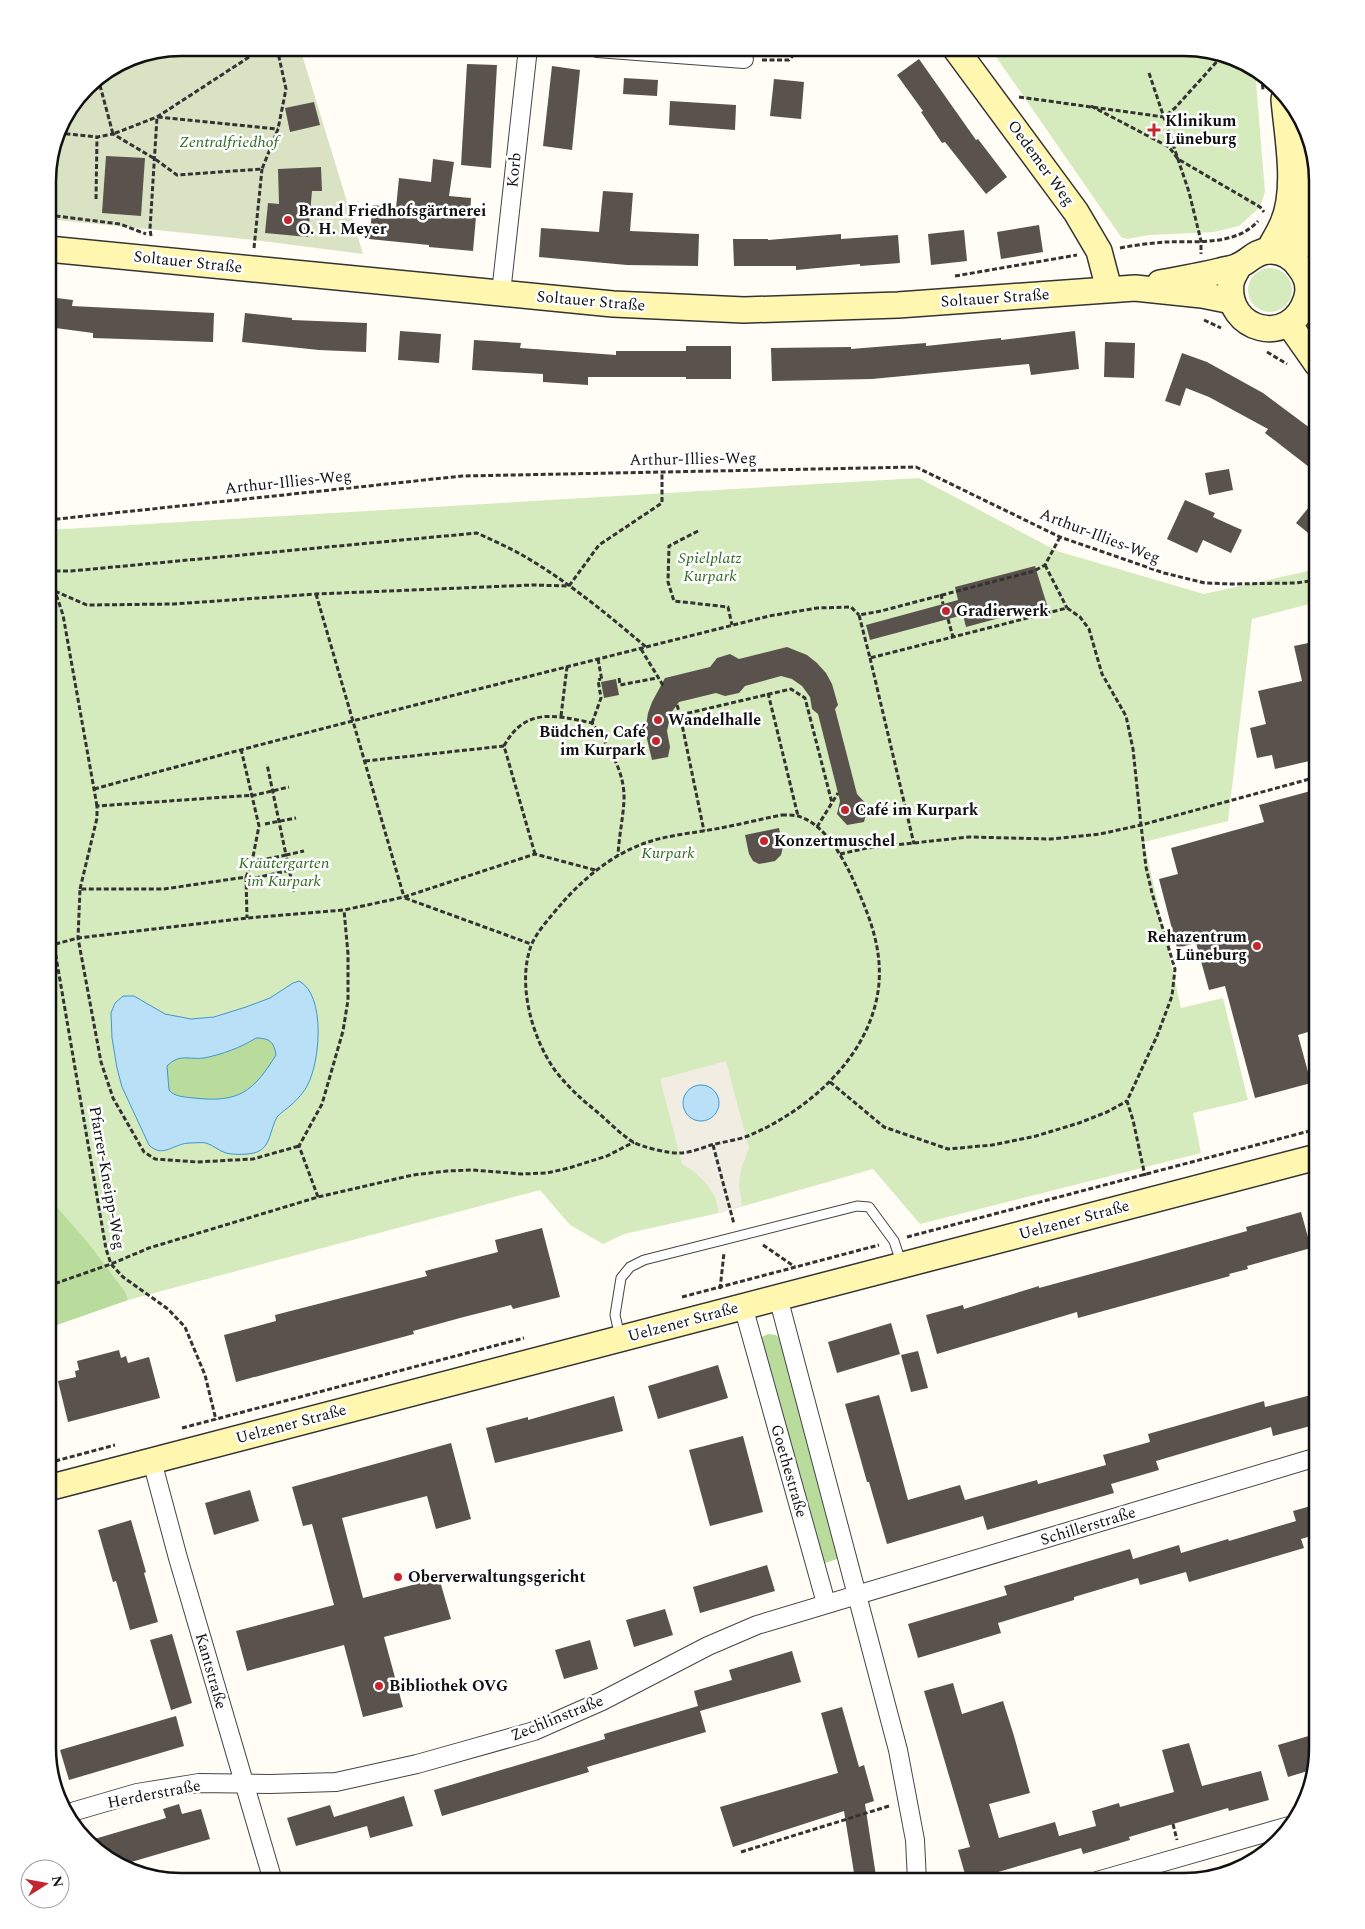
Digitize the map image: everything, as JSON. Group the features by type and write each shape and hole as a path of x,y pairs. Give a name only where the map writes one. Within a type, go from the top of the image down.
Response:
{"street":[{"name":"Korb","path":"500,293 527,57"},
{"path":"707,57 744,60"},
{"name":"Oedemer Weg","path":"963,57 1076,212 1099,251 1109,289"},
{"path":"1239,266 1231,282 1232,301 1240,316 1255,326 1272,329 1289,324 1302,311 1308,293 1306,274 1294,259 1282,253 1268,251 1283,222 1289,202 1290,180 1285,108"},
{"path":"1294,259 1309,196"},
{"name":"Soltauer Straße","path":"57,249 613,304 744,310 898,305 1136,288 1202,295 1232,301"},
{"name":"Soltauer Straße","path":"1136,288 1239,266 1252,255 1268,251"},
{"path":"1289,324 1309,352"},
{"name":"Uelzener Straße","path":"56,1486 1309,1159"},
{"name":"Goethestraße","path":"790,1294 858,1594 909,1800 915,1840 917,1873"},
{"name":"Goethestraße","path":"734,1309 826,1603"},
{"name":"Schillerstraße","path":"858,1594 1309,1460"},
{"name":"Kantstraße","path":"152,1461 270,1872"},
{"path":"826,1603 858,1594"},
{"name":"Zechlinstraße","path":"244,1784 336,1782 417,1764 534,1731 602,1701 708,1646 757,1624 826,1603"},
{"name":"Herderstraße","path":"74,1812 146,1792 199,1783 244,1784"},
{"path":"1128,1873 1279,1829"}],"lane":[{"path":"620,1338 615,1315 621,1278 630,1267 644,1260 856,1206 868,1206 894,1241 902,1265"}],"path":[{"path":"66,134 98,137 114,134 157,117 249,57"},
{"path":"254,253 262,169 278,129 286,89 279,57"},
{"path":"744,60 789,60 792,57"},
{"path":"1018,97 1164,117 1175,108 1216,61"},
{"path":"1149,73 1189,192 1201,242"},
{"path":"100,86 114,134 177,175 262,169"},
{"path":"1091,106 1169,148 1178,159 1260,207 1264,213 1254,225 1239,234 1220,240 1164,242 1124,247"},
{"path":"157,117 278,129"},
{"path":"151,236 157,117"},
{"path":"96,199 98,137"},
{"path":"985,271 1073,256"},
{"name":"Arthur-Illies-Weg","path":"57,519 462,476 916,467 1060,536 1164,573 1205,583 1259,584 1309,581"},
{"path":"569,586 599,545 641,515 662,503 662,472"},
{"path":"698,531 669,546 668,582 674,601 728,607 732,625"},
{"path":"57,571 477,533 523,555 569,586 646,647"},
{"path":"859,614 881,612 941,594 1034,571 1045,566 1060,536"},
{"path":"830,1082 884,1128 948,1149 992,1145 1036,1136 1079,1123 1107,1112 1127,1101 1157,1036 1172,996 1175,970 1146,867 1133,749 1126,716 1102,674 1089,629 1080,617 1067,608 1045,566"},
{"path":"57,592 87,605 174,604 316,594 533,585 569,586"},
{"path":"316,594 404,897"},
{"path":"941,594 944,604"},
{"path":"57,597 62,615 97,806 97,818 80,889 78,938 101,1062 113,1098 144,1152 154,1159 197,1162 253,1159 299,1146 322,1104 343,1031 348,990 348,954 344,910"},
{"path":"94,789 241,749 769,616 817,608 851,607 859,614 914,844"},
{"path":"870,658 1067,608"},
{"path":"948,619 953,637"},
{"path":"641,649 664,687"},
{"path":"592,722 601,698 598,680 602,680 598,659"},
{"path":"561,716 567,666"},
{"path":"618,680 620,685 657,678"},
{"path":"680,715 791,689 805,698 832,803"},
{"path":"768,693 798,816"},
{"path":"677,705 704,831"},
{"path":"535,854 504,746 511,732 522,724 540,716 561,716 592,722 607,744 619,768 624,798 618,855"},
{"path":"366,761 504,746"},
{"path":"241,749 259,826 252,862 246,877 247,918"},
{"path":"267,764 294,892"},
{"path":"840,854 867,848 970,837 1052,839 1100,834 1141,825 1309,779"},
{"path":"97,806 253,795 289,788"},
{"path":"817,826 838,793"},
{"path":"782,815 798,816 817,826 840,854 861,897 875,932 879,984 873,1011 863,1037 849,1059 830,1082 787,1116 746,1137 679,1154 634,1142 569,1088 544,1051 527,1003 526,984 531,944 568,896 596,871 618,855 644,842 782,815"},
{"path":"265,824 296,818"},
{"path":"252,862 304,850"},
{"path":"57,943 78,938 247,918 344,910 404,897 535,854 596,871"},
{"path":"254,878 304,867"},
{"path":"80,889 164,889 246,877"},
{"path":"404,897 531,944"},
{"name":"Pfarrer-Kneipp-Weg","path":"57,959 106,1249 111,1264 123,1277 168,1309 185,1327 205,1375 221,1442"},
{"path":"1127,1101 1134,1120 1143,1167"},
{"path":"681,1297 1309,1132"},
{"path":"56,1283 111,1264 149,1248 318,1197 413,1174 447,1170 522,1174 547,1173 607,1156 634,1142"},
{"path":"713,1145 730,1209"},
{"path":"299,1146 318,1197"},
{"path":"745,1234 796,1267"},
{"path":"726,1239 719,1287 734,1309"},
{"path":"790,1294 796,1267"},
{"path":"177,1429 529,1337"},
{"path":"56,1460 117,1444"},
{"path":"741,1852 909,1800"}],"green space":[{"name":"Zentralfriedhof","path":"173,57 303,57 363,254 254,240 57,220 57,165 66,134 77,112 87,99 105,82 126,69 157,59"},
{"name":"Klinikum Lüneburg","path":"996,57 1192,57 1224,63 1256,79 1265,192 1260,207 1239,226 1214,232 1149,235 1127,239 1121,237"},
{"path":"1274,268 1286,274 1291,281 1291,299 1286,306 1279,311 1266,312 1258,309 1251,302 1248,286 1251,278 1258,271"},
{"name":"Kurpark","path":"919,478 1057,551 1204,594 1309,571 1309,604 1252,619 1228,821 1144,842 1181,1008 1223,998 1248,1100 1193,1113 1201,1153 920,1224 873,1169 719,1213 624,1234 603,1244 570,1225 540,1190 128,1300 56,1325 57,529"},
{"path":"256,1038 266,1038 272,1041 277,1055 260,1078 243,1092 223,1099 210,1099 180,1096 169,1090 167,1066 174,1059 242,1046"},
{"path":"56,1207 89,1244 125,1292 128,1300 56,1325"},
{"path":"768,1334 776,1335 782,1341 839,1549 837,1559 825,1563 819,1561 760,1346 762,1337"}],"shaded area":[{"path":"726,1061 749,1148 741,1169 739,1185 742,1206 719,1213 715,1197 707,1184 695,1172 682,1164 660,1079","holes":["717,1094 719,1106 713,1116 708,1119 697,1120 687,1113"]}],"water":[{"path":"299,981 308,989 313,1000 317,1014 318,1045 312,1074 307,1087 296,1101 277,1117 268,1142 262,1150 246,1154 226,1153 209,1144 190,1143 159,1151 149,1145 122,1087 117,1068 112,1038 111,1013 115,1003 123,996 134,996 165,1014 191,1019 214,1017 270,998","holes":["256,1038 268,1040 272,1044 276,1055 260,1078 243,1092 223,1099 210,1099 180,1096 169,1090 167,1066 172,1062 180,1058 204,1058 218,1055 238,1048"]},
{"path":"701,1085 714,1090 719,1103 714,1116 701,1121 688,1116 683,1103 688,1090"}],"building":[{"path":"919,59 976,140 978,139 1007,177 986,194 945,142 942,143 921,112 923,111 897,75"},
{"path":"467,64 497,65 491,168 461,165"},
{"path":"552,66 580,70 572,150 543,146"},
{"path":"624,78 658,80 657,96 623,94"},
{"path":"774,79 804,82 801,119 770,116"},
{"path":"670,101 736,105 735,130 669,125"},
{"path":"314,102 320,125 290,132 285,108"},
{"path":"106,156 145,158 141,216 102,213"},
{"path":"433,159 454,162 449,196 471,198 470,216 476,217 473,251 369,239 373,205 396,208 399,178 431,182"},
{"path":"321,167 322,191 312,191 308,237 265,233 268,203 279,204 278,169"},
{"path":"603,191 633,193 630,231 699,234 698,266 627,265 539,257 541,228 599,232"},
{"path":"1039,225 1043,252 1001,259 997,232"},
{"path":"964,230 967,261 931,265 928,234"},
{"path":"841,234 841,239 898,235 900,263 860,266 860,264 796,270 796,266 734,266 733,239 768,240"},
{"path":"57,298 73,300 72,306 214,313 213,342 93,338 93,333 57,328"},
{"path":"245,313 292,318 292,320 367,323 366,352 319,350 242,342"},
{"path":"400,331 441,334 439,363 398,360"},
{"path":"1075,331 1079,369 1031,375 1029,364 872,379 772,381 771,348 851,347 851,349 926,343 926,346 1001,338 1001,340"},
{"path":"474,340 521,343 520,348 616,355 616,351 686,351 686,346 731,346 731,379 588,377 588,385 543,382 543,374 472,370"},
{"path":"1105,342 1135,343 1134,378 1104,377"},
{"path":"1182,353 1207,362 1263,393 1309,427 1309,467 1265,433 1268,429 1209,397 1186,388 1180,406 1165,401"},
{"path":"1229,469 1233,490 1209,495 1205,473"},
{"path":"1185,500 1215,513 1213,517 1242,530 1231,553 1203,540 1197,553 1167,539"},
{"path":"1309,507 1309,534 1296,523"},
{"path":"1035,566 1047,605 966,627 963,615 870,640 866,625 958,600 955,587"},
{"path":"1309,643 1309,761 1275,769 1272,755 1257,758 1250,728 1266,724 1258,691 1302,681 1294,646"},
{"name":"Wandelhalle","path":"787,647 807,655 817,663 826,673 832,684 838,705 835,709 857,794 868,806 864,822 847,825 837,814 840,801 818,714 812,709 810,697 802,686 792,679 781,676 745,686 739,693 725,696 716,693 679,702 671,713 667,731 670,747 668,757 652,760 647,739 648,713 665,678 710,667 717,658 730,654 739,659"},
{"path":"616,679 619,695 604,698 601,682"},
{"name":"Rehazentrum Lüneburg","path":"1309,791 1309,1032 1298,1035 1309,1076 1309,1084 1255,1098 1225,986 1209,990 1196,943 1177,948 1159,879 1178,874 1171,848 1264,822 1259,805"},
{"name":"Konzertmuschel","path":"779,828 783,847 781,855 775,861 759,864 753,861 749,854 745,835"},
{"path":"1301,1212 1309,1241 1309,1249 1247,1266 1248,1269 1229,1274 1230,1276 1078,1318 1077,1312 937,1354 926,1315 963,1305 964,1309 1039,1286 1039,1288 1139,1261 1247,1231 1246,1227"},
{"path":"542,1228 560,1297 513,1309 511,1305 460,1318 413,1331 414,1334 236,1382 224,1335 276,1321 275,1315 427,1276 425,1271 498,1252 495,1240"},
{"path":"891,1323 900,1354 837,1373 828,1342"},
{"path":"119,1350 121,1358 126,1356 128,1363 149,1357 160,1398 68,1422 58,1381 76,1377 75,1371 79,1370 77,1361"},
{"path":"918,1351 928,1388 911,1392 901,1355"},
{"path":"718,1365 728,1398 658,1419 648,1386"},
{"path":"879,1395 908,1500 960,1485 965,1500 1037,1480 1038,1484 1106,1465 1103,1455 1150,1442 1148,1434 1264,1401 1265,1407 1309,1396 1309,1426 1273,1436 1271,1427 1156,1461 1159,1470 1111,1484 1114,1493 987,1530 983,1516 887,1544 845,1404"},
{"path":"614,1396 623,1431 495,1463 486,1428 528,1417 528,1420"},
{"path":"743,1436 763,1512 710,1526 689,1450"},
{"path":"451,1443 471,1519 436,1529 427,1496 342,1518 363,1598 439,1578 451,1619 384,1637 403,1707 363,1717 344,1645 247,1671 236,1631 334,1605 312,1524 303,1526 292,1487"},
{"path":"250,1490 259,1521 214,1535 205,1503"},
{"path":"1309,1507 1309,1537 1301,1539 1304,1548 1189,1582 1186,1572 1140,1585 1138,1578 998,1623 1001,1633 918,1658 908,1624 1007,1595 1004,1586 1130,1549 1133,1559 1179,1545 1181,1553 1228,1539 1229,1541 1296,1521 1293,1511"},
{"path":"131,1520 158,1622 130,1630 116,1581 113,1582 98,1530"},
{"path":"767,1565 775,1591 700,1613 693,1587"},
{"path":"665,1609 673,1635 634,1647 626,1620"},
{"path":"172,1634 192,1703 171,1710 150,1640"},
{"path":"590,1640 598,1669 564,1679 555,1650"},
{"path":"792,1651 801,1682 700,1711 706,1732 587,1767 589,1772 442,1816 434,1790 605,1739 604,1734 698,1706 694,1691 732,1680 729,1670"},
{"path":"953,1683 962,1714 1003,1701 1030,1793 989,1804 999,1838 1055,1822 1059,1836 1096,1826 1092,1811 1119,1803 1120,1807 1174,1792 1162,1750 1189,1743 1202,1786 1261,1771 1269,1800 1229,1811 1228,1808 1129,1837 1130,1840 1083,1854 1081,1848 995,1873 965,1873 958,1850 970,1847 924,1691"},
{"path":"842,1707 859,1767 864,1765 874,1801 865,1804 875,1873 854,1873 844,1811 733,1847 720,1807 838,1773 821,1713"},
{"path":"176,1716 184,1746 69,1780 60,1750"},
{"path":"1309,1736 1306,1771 1288,1777 1278,1745"},
{"path":"404,1796 413,1826 370,1838 367,1826 296,1846 287,1818 330,1805 334,1817"},
{"path":"179,1804 182,1814 201,1809 210,1839 132,1862 105,1847 96,1839 166,1818 163,1809"}],"place":[{"name":"Klinikum Lüneburg","path":"1154,130"},
{"name":"Brand Friedhofsgärtnerei O. H. Meyer","path":"288,220"},
{"name":"Gradierwerk","path":"946,611"},
{"name":"Wandelhalle","path":"658,720"},
{"name":"Büdchen, Café im Kurpark","path":"656,741"},
{"name":"Café im Kurpark","path":"845,810"},
{"name":"Konzertmuschel","path":"764,841"},
{"name":"Rehazentrum Lüneburg","path":"1257,946"},
{"name":"Oberverwaltungsgericht","path":"398,1577"},
{"name":"Bibliothek OVG","path":"379,1686"}],"park label":[{"name":"Spielplatz Kurpark","path":"710,567"},
{"name":"Kräutergarten im Kurpark","path":"284,872"}]}
